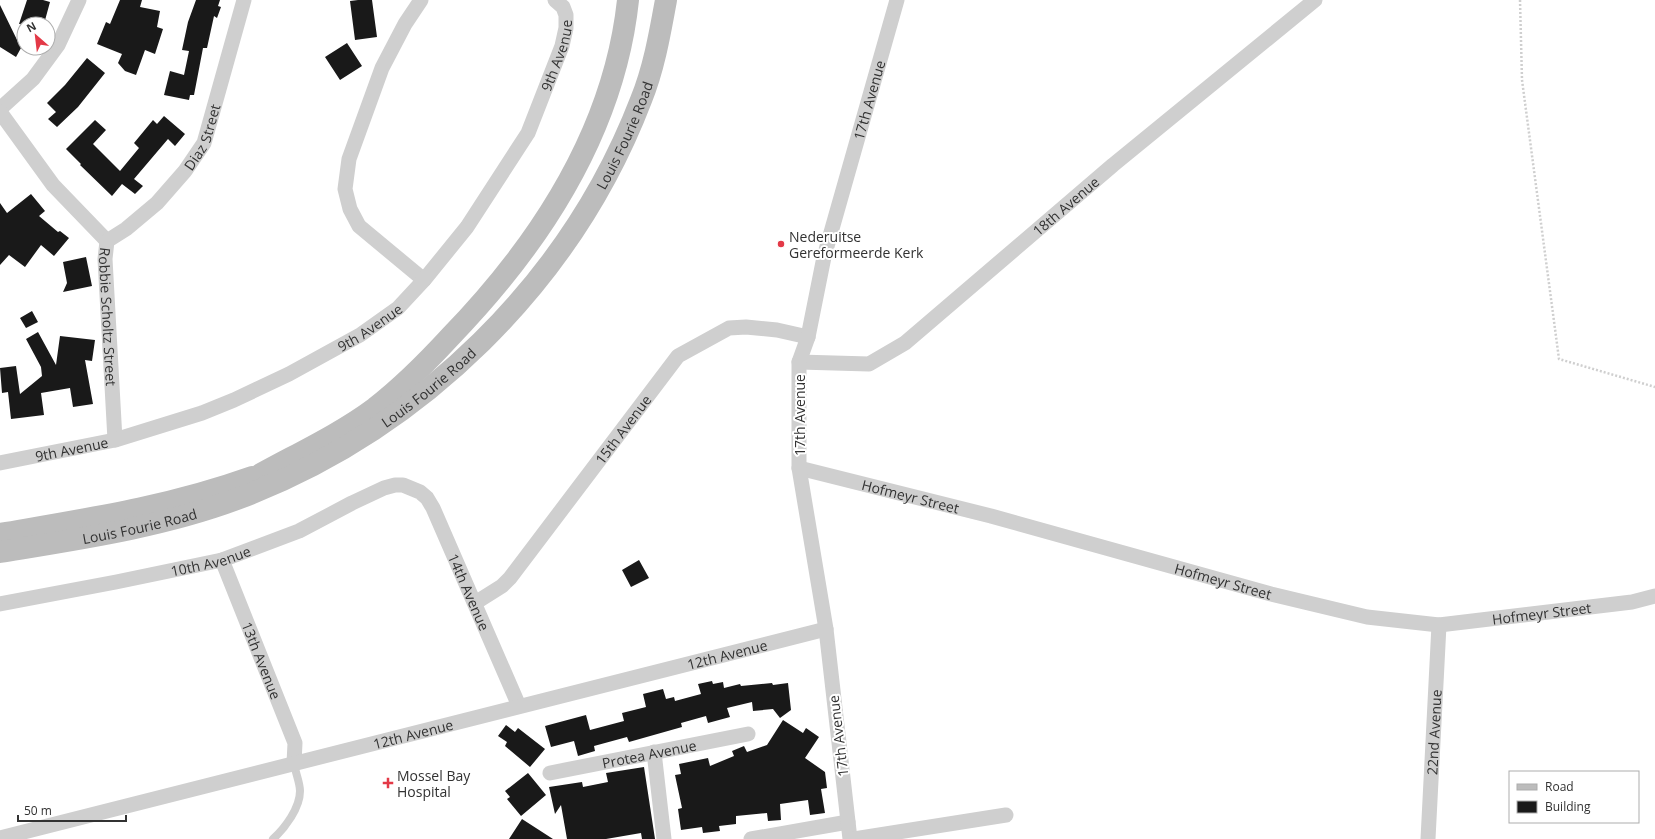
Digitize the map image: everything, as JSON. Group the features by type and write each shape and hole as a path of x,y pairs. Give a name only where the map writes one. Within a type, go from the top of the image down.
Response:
{"main road":[{"path":"261,474 345,427 375,408 410,377 466,321 522,254 569,184 599,120 613,76 626,19 628,0"},
{"name":"Louis Fourie Road","path":"0,534 144,509 196,496 261,474 326,445 411,393 446,365 492,320 538,269 593,187 616,142 635,96 665,0"},
{"name":"Louis Fourie Road","path":"0,552 146,525 200,511 248,494 297,473 378,426 451,371 497,327 544,273 574,232 599,190 642,98 660,35 665,0"},
{"path":"642,98 671,24 675,0"}],"street":[{"path":"0,109 33,79 58,45 79,0"},
{"name":"Diaz Street","path":"107,241 126,229 157,203 185,171 204,143 244,0"},
{"path":"421,0 405,24 382,68 349,159 345,189 350,209 359,226 424,280"},
{"name":"9th Avenue","path":"0,463 115,440 202,413 234,400 289,374 360,335 398,308 424,280 467,227 528,133 562,46 566,28 566,15 563,7 555,0"},
{"name":"17th Avenue","path":"850,839 826,629 799,468 799,362 808,337 824,257 897,0"},
{"name":"18th Avenue","path":"799,362 870,364 905,343 1112,165 1316,0"},
{"name":"Robbie Scholtz Street","path":"0,112 54,185 107,241 106,259 115,440"},
{"name":"15th Avenue","path":"475,603 502,586 510,578 678,356 729,328 746,327 769,329 808,337"},
{"name":"Hofmeyr Street","path":"799,468 991,516 1271,594 1367,617 1439,625 1632,602 1655,596"},
{"name":"10th Avenue","path":"0,604 222,560 299,530 384,488 395,484 408,486"},
{"name":"14th Avenue","path":"408,486 427,498 433,508 519,706"},
{"name":"13th Avenue","path":"222,560 295,743 294,763"},
{"name":"22nd Avenue","path":"1428,839 1439,625"},
{"name":"12th Avenue","path":"2,838 826,629"},
{"name":"Protea Avenue","path":"550,773 748,734"},
{"path":"654,752 664,839"},
{"path":"854,839 1006,815"},
{"path":"751,839 848,822"}],"lane":[{"path":"273,839 281,831 297,802 300,790 294,763"}],"path":[{"path":"1520,0 1522,80 1559,359 1655,387"}],"building":[{"path":"27,0 43,0 50,2 46,16 22,16"},
{"path":"120,0 142,0 140,7 160,11 157,27 163,29 155,54 145,50 136,75 125,71 118,63 122,54 97,44 106,22 110,24"},
{"path":"196,0 220,0 218,6 221,7 217,18 214,16 207,48 203,48 194,95 190,95 189,100 164,95 170,71 184,75 189,51 182,50 188,22"},
{"path":"372,0 377,37 355,40 350,1"},
{"path":"0,5 16,38 16,57 0,47"},
{"path":"347,43 362,66 340,80 325,57"},
{"path":"87,58 105,73 78,107 57,127 48,119 56,112 47,103 65,85"},
{"path":"164,116 185,134 175,146 168,139 134,179 143,186 135,194 122,184 112,196 66,149 95,120 106,130 93,144 120,171 139,148 134,143 153,120 157,124"},
{"path":"31,194 45,211 39,216 58,232 60,231 69,238 54,256 41,245 25,267 9,255 0,265 0,203 7,213"},
{"path":"86,257 92,286 63,292 67,283 63,262"},
{"path":"32,311 38,322 26,328 20,318"},
{"path":"38,332 56,365 60,336 95,340 92,361 85,360 93,404 73,407 70,388 41,393 44,415 11,419 8,392 2,393 0,368 16,366 20,394 42,376 41,367 26,339"},
{"path":"639,560 649,578 631,587 622,570"},
{"path":"712,681 713,684 723,682 724,688 740,684 741,686 788,683 791,710 780,718 773,709 753,711 752,702 727,708 730,717 708,723 706,716 681,723 682,727 629,742 627,737 594,746 595,751 578,756 574,741 551,747 545,726 586,715 590,730 624,721 622,713 646,707 643,694 663,689 666,699 674,697 675,701 701,694 698,684"},
{"path":"783,720 803,733 806,728 819,737 805,758 825,772 827,788 821,789 825,813 810,815 808,800 780,804 781,820 768,821 767,813 736,816 736,824 719,826 720,831 703,833 702,827 681,830 678,809 682,808 675,775 681,774 679,764 708,758 710,766 734,756 732,751 744,746 747,752 767,745"},
{"path":"506,725 515,732 518,728 545,749 530,767 505,746 507,742 498,736"},
{"path":"644,767 655,839 642,839 641,833 606,839 567,839 561,805 555,814 549,787 582,782 583,787 608,782 606,773"},
{"path":"528,773 546,795 521,816 507,799 510,797 505,791"},
{"path":"522,819 553,839 509,839"}],"place":[{"name":"Nederuitse Gereformeerde Kerk","path":"781,244"},
{"name":"Mossel Bay Hospital","path":"388,783"}]}
